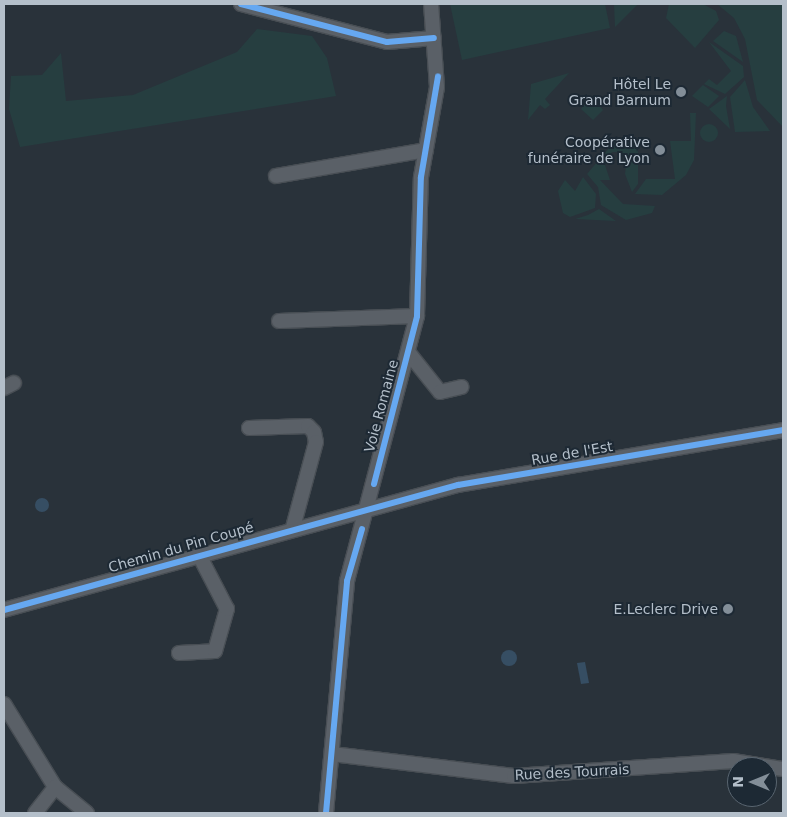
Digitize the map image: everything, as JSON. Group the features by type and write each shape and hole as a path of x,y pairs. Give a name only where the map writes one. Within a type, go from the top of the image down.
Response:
{"street":[{"path":"241,4 298,16 387,42 434,38"},
{"name":"Voie Romaine","path":"326,813 347,582 417,316 421,177 437,98 431,4"},
{"path":"276,176 426,150"},
{"path":"279,321 417,316"},
{"path":"408,352 440,392 461,386"},
{"path":"249,428 308,426 314,432 316,442 293,527"},
{"name":"Rue de l'Est","path":"367,511 458,485 783,430"},
{"name":"Chemin du Pin Coupé","path":"4,610 293,527 367,511"},
{"path":"179,653 215,651 227,609 199,555"},
{"path":"4,704 8,719 55,787 87,813"},
{"name":"Rue des Tourrais","path":"332,754 514,776 733,761 783,769"},
{"path":"35,813 55,787"}],"green space":[{"path":"450,4 605,4 610,28 462,60"},
{"path":"614,4 638,4 615,27"},
{"path":"669,4 703,4 716,11 719,20 695,48 666,18"},
{"path":"717,4 783,4 783,127 757,100 745,39 734,18"},
{"path":"257,29 312,36 327,58 336,96 20,147 9,109 11,76 42,75 61,53 66,101 133,95 237,52"},
{"path":"724,31 736,36 743,62 713,41"},
{"path":"709,42 743,66 744,77 725,94 704,84 709,79 717,85 731,71"},
{"path":"569,73 545,99 550,105 545,109 540,105 528,120 531,84"},
{"path":"745,80 753,107 770,131 735,132 730,97"},
{"path":"703,85 719,96 708,107 692,96"},
{"path":"727,96 726,106 730,129 709,109"},
{"path":"584,105 599,105 603,110 593,120 581,109"},
{"path":"690,113 696,113 694,160 686,175 662,195 635,194 646,179 675,179 670,141 691,141"},
{"path":"709,124 715,127 718,133 715,139 709,142 703,139 700,133 703,127"},
{"path":"615,141 638,141 638,184 632,192 625,174 627,158 618,152 612,152 605,165 610,180 600,180 623,204 655,206 652,213 626,220 601,205 598,187 587,174"},
{"path":"583,177 596,194 595,208 570,217 563,213 558,191 565,180 575,191"},
{"path":"599,209 616,221 575,219 588,215"}],"water":[{"path":"39,498 45,498 49,505 45,512 39,512 35,508 35,502"},
{"path":"509,650 517,658 509,666 501,658"},
{"path":"585,662 589,683 581,684 577,663"}],"cycle path":[{"path":"241,4 387,42 434,38"},
{"path":"374,484 417,316 421,177 438,76"},
{"path":"4,610 458,485 783,430"},
{"path":"326,813 347,581 362,529"}],"place":[{"name":"Hôtel Le Grand Barnum","path":"681,92"},
{"name":"Coopérative funéraire de Lyon","path":"660,150"},
{"name":"E.Leclerc Drive","path":"728,609"}]}
